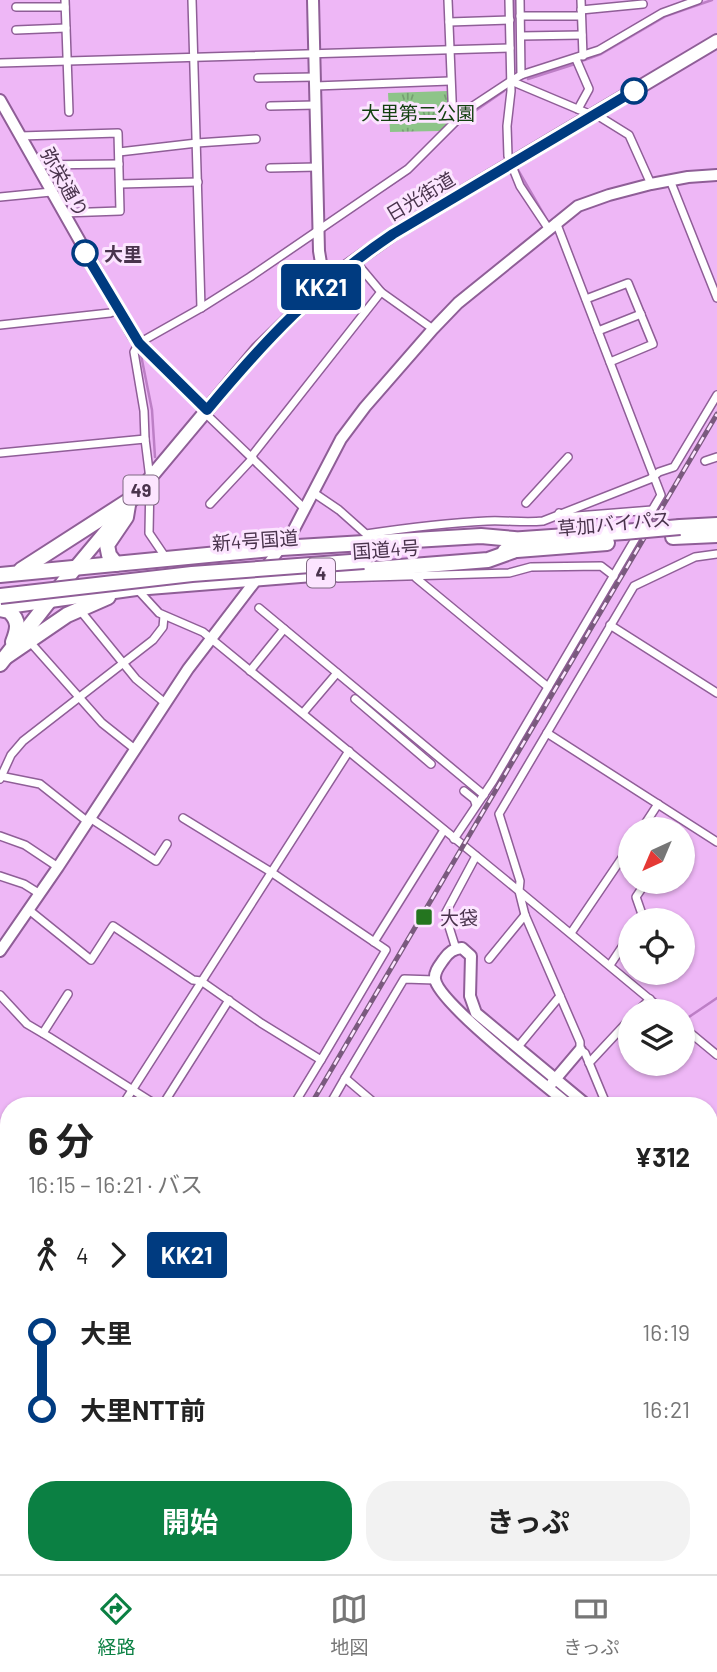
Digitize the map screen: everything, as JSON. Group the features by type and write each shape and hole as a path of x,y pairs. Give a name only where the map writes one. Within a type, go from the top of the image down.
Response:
{"highway":[{"path":"116,564 109,555 107,545 126,517 132,501"},
{"path":"7,574 27,567 132,501"},
{"name":"草加バイパス","path":"514,545 676,532 717,525"},
{"name":"草加バイパス","path":"676,532 717,535"},
{"name":"国道4号","path":"7,574 281,548 481,536 514,545"},
{"name":"国道4号","path":"0,608 132,589 488,560 514,545"},
{"name":"新4号国道","path":"0,596 192,573 514,545"},
{"name":"新4号国道","path":"0,587 223,562 364,556"},
{"name":"日光街道","path":"3,660 75,569"},
{"name":"4","path":"3,660 54,623 79,609 132,589"},
{"path":"0,608 11,613 19,628 3,660"}],"main road":[{"name":"日光街道","path":"75,569 258,349 331,278 393,234 717,41"}],"street":[{"path":"192,0 201,308"},
{"path":"313,0 321,263 331,278"},
{"path":"448,0 453,123"},
{"path":"454,839 484,795 661,495 586,299 552,225 527,198 510,165 506,144 511,81 509,0"},
{"path":"520,0 521,75"},
{"path":"578,109 589,89 579,58 582,35 581,0"},
{"path":"166,558 149,533 150,479 144,411 134,352 139,343 201,308 408,169 467,110 511,81 521,75 579,58 610,44 662,13 698,0"},
{"path":"16,7 65,4 69,112"},
{"path":"520,16 581,13 643,4"},
{"path":"449,22 510,20"},
{"path":"16,30 66,28"},
{"path":"521,36 582,35"},
{"path":"0,63 510,48"},
{"path":"258,78 315,81 450,81"},
{"path":"511,81 600,117 629,135 651,184"},
{"name":"弥栄通り","path":"0,100 62,213 139,343 206,411"},
{"path":"270,106 316,105"},
{"path":"20,136 118,134 120,211 62,213"},
{"path":"119,152 256,139"},
{"path":"35,165 119,164"},
{"path":"270,168 318,167"},
{"path":"0,951 165,703 211,638 281,548 306,509 332,453 355,419 433,329 458,303 578,206 651,184 717,175"},
{"path":"670,180 717,298"},
{"path":"120,184 198,182"},
{"path":"0,197 51,192"},
{"path":"354,260 381,292 433,329"},
{"path":"586,299 628,283 653,344 610,362"},
{"path":"210,504 252,457 381,292"},
{"path":"0,325 118,310"},
{"path":"598,331 640,314"},
{"path":"318,546 321,541 444,523 543,521 650,480 674,467 717,395"},
{"path":"206,411 306,509"},
{"path":"0,453 145,439"},
{"path":"526,503 568,457"},
{"path":"705,461 717,457"},
{"path":"314,493 339,510 366,534"},
{"path":"559,513 564,517 652,510"},
{"path":"552,1083 580,1050 580,1042 524,915 519,891 520,881 499,814 634,586 695,557 717,554"},
{"path":"326,573 334,578 416,578 509,573 545,566 601,566 614,576"},
{"path":"416,578 548,687"},
{"path":"132,589 164,616 198,628 211,638 650,999"},
{"path":"259,608 337,673 403,733 431,764"},
{"path":"79,609 143,686 165,703"},
{"path":"164,616 164,624 158,635 23,741 11,755 0,777 40,784 89,820 156,861 167,844"},
{"path":"610,625 717,693"},
{"path":"250,671 284,629"},
{"path":"30,642 102,723 135,750"},
{"path":"303,713 337,673"},
{"path":"355,699 484,795"},
{"path":"547,733 717,842"},
{"path":"128,1097 349,751"},
{"path":"464,791 474,799 476,805"},
{"path":"650,817 658,804"},
{"path":"186,820 271,872 386,950 298,1097"},
{"path":"374,942 444,830"},
{"path":"0,836 25,845 58,867"},
{"path":"456,949 444,914 476,856"},
{"path":"571,933 618,864"},
{"path":"0,876 24,884 40,894"},
{"path":"29,910 91,960 113,926 321,1060"},
{"path":"489,959 524,915"},
{"path":"435,980 447,955 456,949 466,950 471,956 470,996 479,1023 552,1083 574,1097"},
{"path":"610,965 618,953"},
{"path":"334,1097 404,979 435,980"},
{"path":"435,980 456,1007 517,1048 563,1097"},
{"path":"0,995 34,1030 43,1033 143,1097"},
{"path":"43,1033 68,995"},
{"path":"456,1007 470,996"},
{"path":"517,1048 560,996"},
{"path":"166,1097 229,1000"},
{"path":"589,1063 618,1032"},
{"path":"695,1037 717,1055"},
{"path":"580,1050 585,1053 603,1097"},
{"path":"345,1078 367,1097"}],"green space":[{"name":"大里第二公園","path":"447,91 448,123 440,131 390,132 388,93"}],"waterway":[{"path":"514,0 514,71"},
{"path":"579,62 601,54 666,16 712,0"},
{"path":"528,79 575,64"},
{"path":"385,189 409,173 462,120 504,91"},
{"path":"518,170 547,220"},
{"path":"325,230 333,224"},
{"path":"141,355 152,410 155,457"},
{"path":"695,1013 717,998"}],"railway":[{"path":"315,1097 717,414"}],"bus line":[{"name":"KK21","path":"85,253 139,343 207,410 273,333 321,286 354,260 393,234 634,91"}],"place":[{"name":"大里","path":"85,253"},
{"name":"大袋","path":"424,917"}]}
